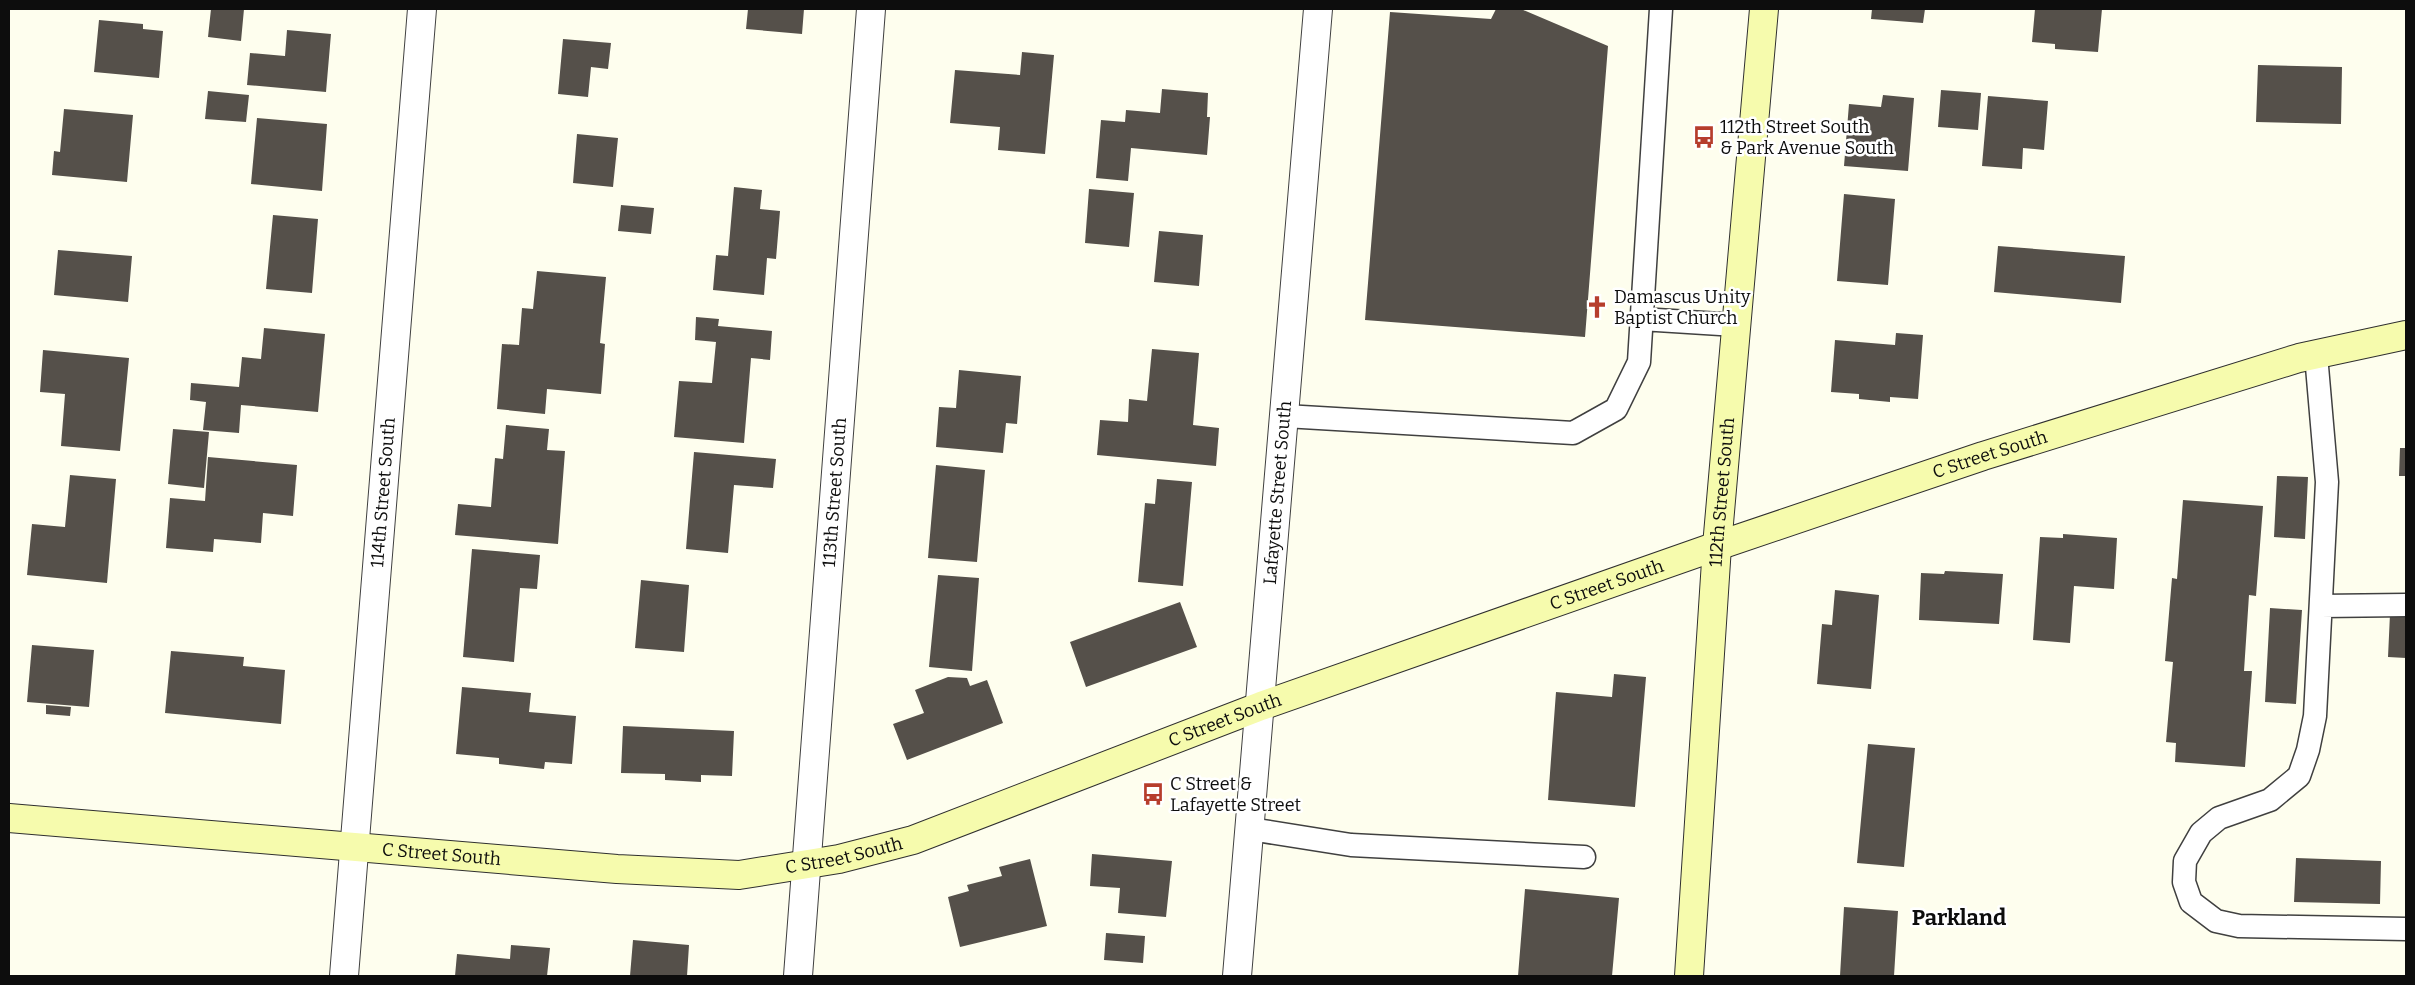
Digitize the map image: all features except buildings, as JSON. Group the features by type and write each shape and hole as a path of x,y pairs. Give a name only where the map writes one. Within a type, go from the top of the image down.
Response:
{"main road":[{"name":"112th Street South","path":"1688,976 1717,546 1764,9"},
{"name":"C Street South","path":"9,818 617,869 739,875 839,859 913,840 1261,706 1717,546 1983,456 2316,355 2406,335"}],"street":[{"name":"114th Street South","path":"344,976 422,9"},
{"name":"113th Street South","path":"798,976 872,9"},
{"name":"Lafayette Street South","path":"1237,976 1318,9"}],"lane":[{"path":"1285,416 1573,433 1616,409 1639,362 1661,9"},
{"path":"1641,319 1736,325"},
{"path":"2316,355 2327,482 2315,716 2308,750 2300,776 2270,800 2219,818 2202,833 2185,861 2184,882 2191,902 2216,921 2232,925 2406,929"},
{"path":"2321,606 2406,605"},
{"path":"1250,829 1351,845 1584,857"}],"place":[{"name":"112th Street South & Park Avenue South","path":"1704,137"},
{"name":"Damascus Unity Baptist Church","path":"1597,307"},
{"name":"C Street & Lafayette Street","path":"1153,794"}],"district":[{"name":"Parkland","path":"1959,917"}]}
